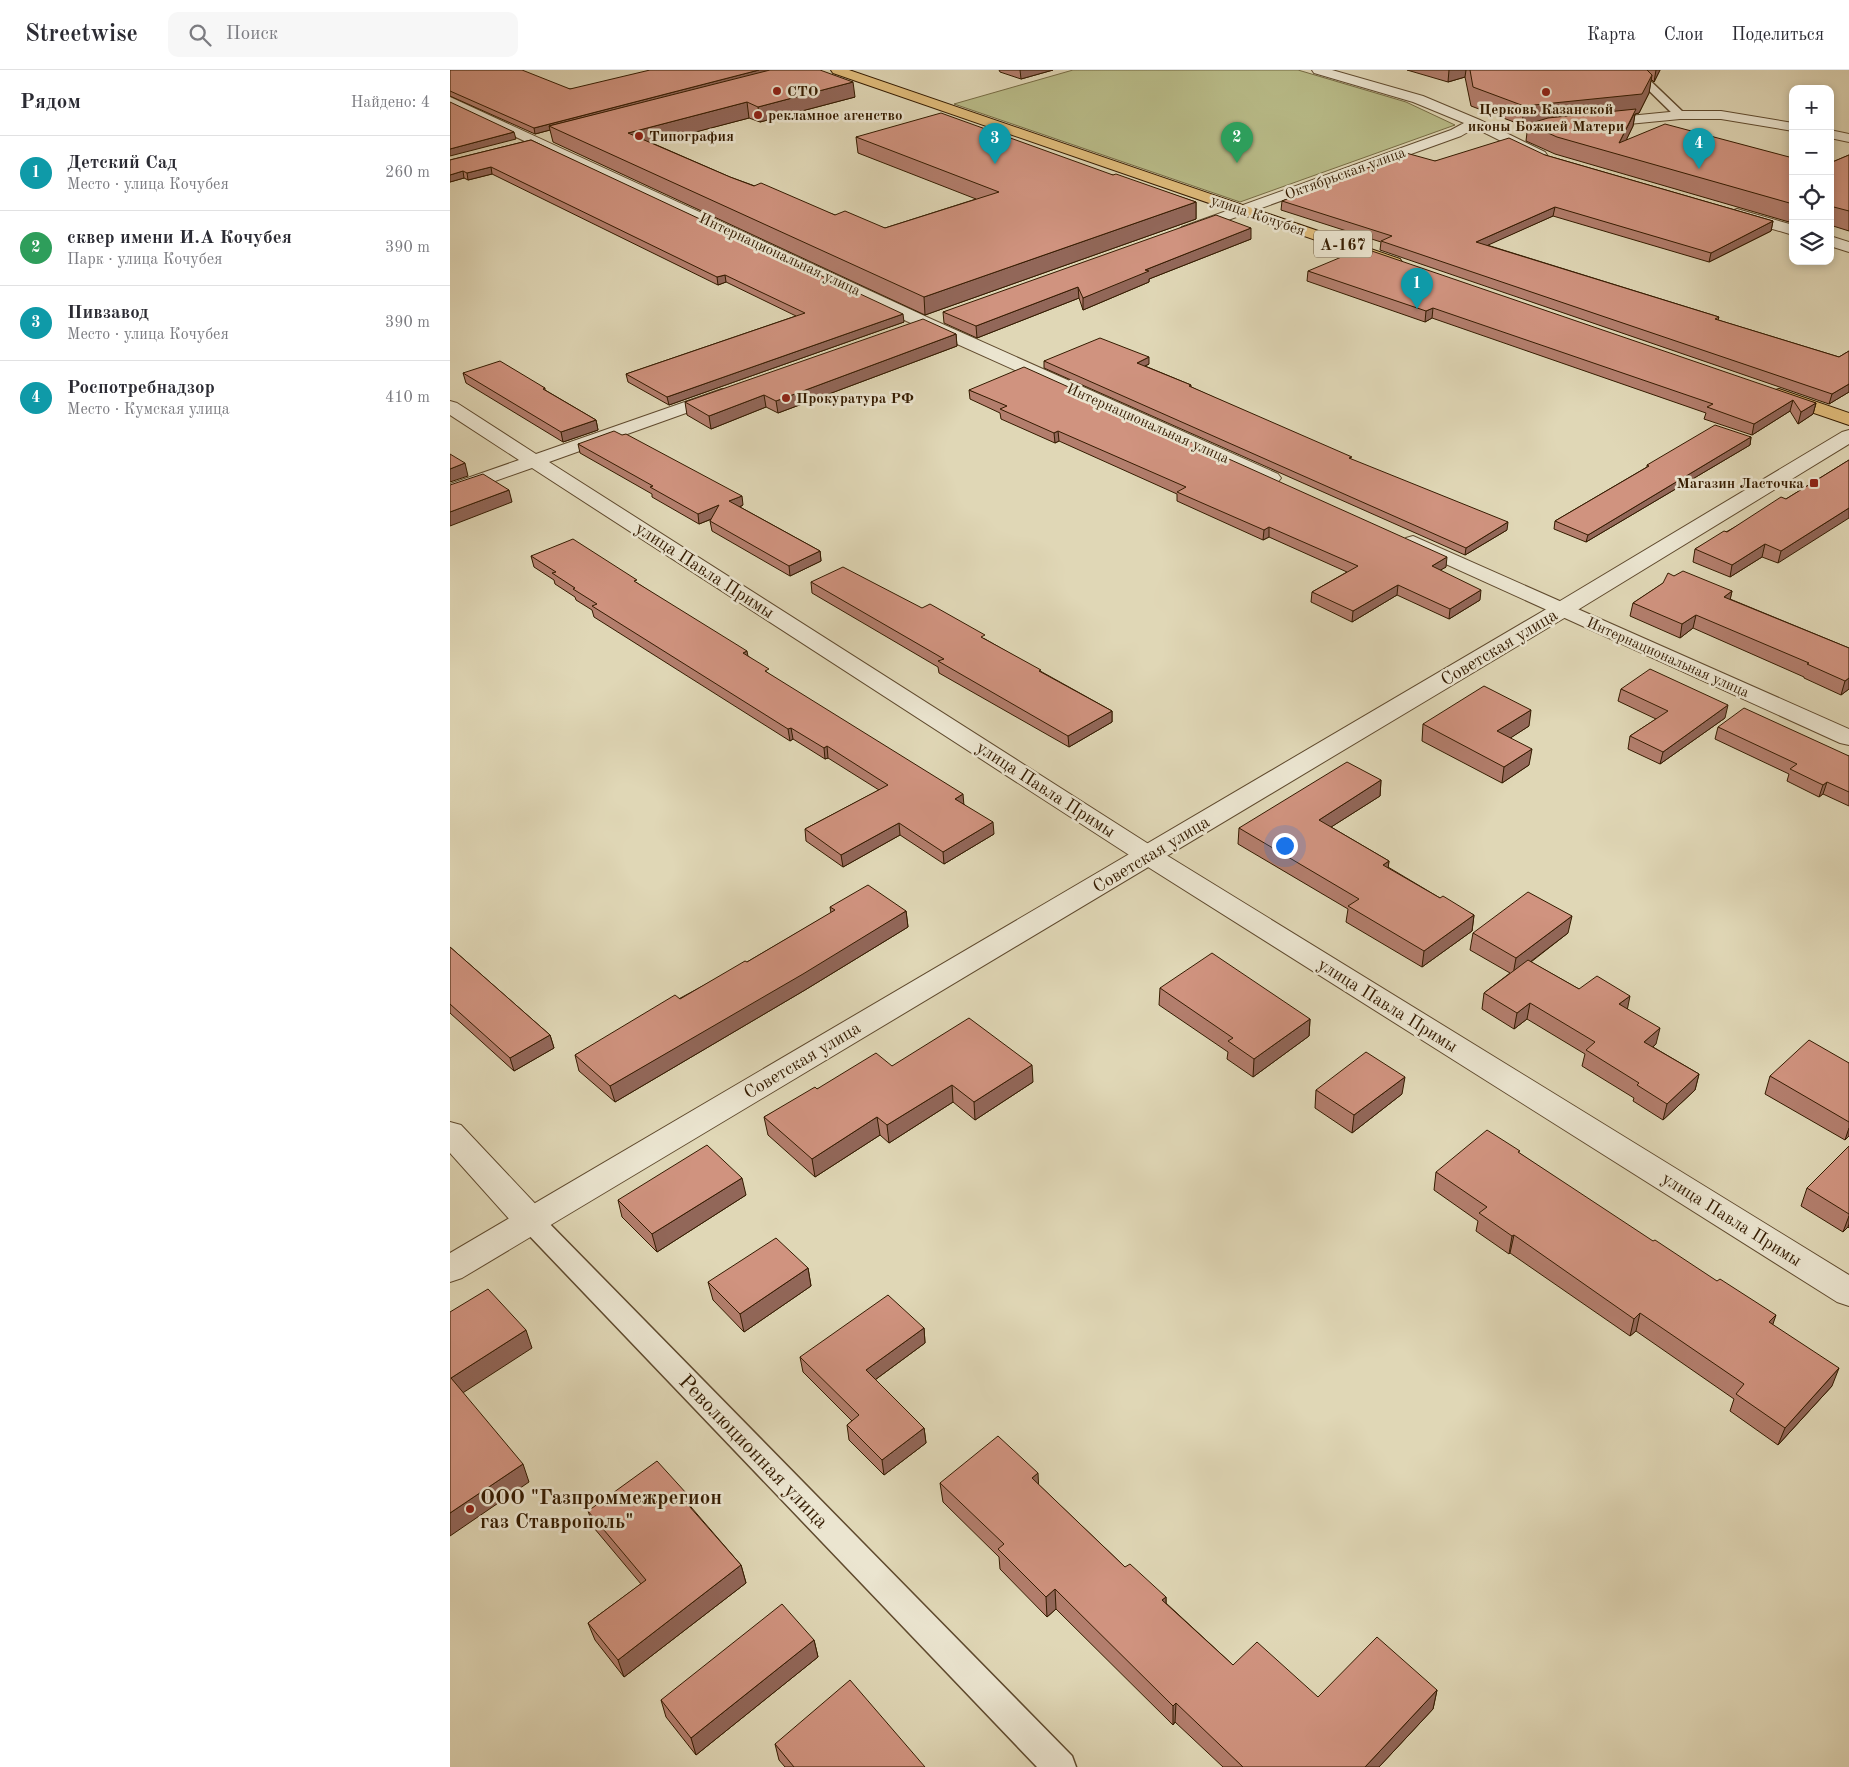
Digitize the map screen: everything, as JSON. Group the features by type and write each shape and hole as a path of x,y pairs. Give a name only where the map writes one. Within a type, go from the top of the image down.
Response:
{"main road":[{"name":"улица Кочубея","path":"837,70 1411,268"},
{"path":"1765,390 1849,419"}],"street":[{"path":"1318,70 1418,99 1475,123 1549,159"},
{"name":"Интернациональная улица","path":"450,101 923,322 1284,484"},
{"path":"1583,125 1721,114 1789,126"},
{"name":"Октябрьская улица","path":"1168,236 1456,133 1475,123"},
{"path":"1495,133 1524,130"},
{"path":"517,145 555,135"},
{"path":"1834,135 1849,138"},
{"path":"1727,211 1789,229"},
{"path":"1834,242 1849,246"},
{"path":"905,328 942,315"},
{"path":"450,491 734,389"},
{"name":"улица Павла Примы","path":"450,407 1148,856 1849,1292"},
{"name":"Советская улица","path":"450,1269 1563,609 1849,436"},
{"name":"Интернациональная улица","path":"1401,536 1849,738"},
{"name":"Революционная улица","path":"450,1133 531,1221"}],"lane":[{"path":"1633,70 1680,116"},
{"name":"Революционная улица","path":"531,1221 1060,1767"}],"green space":[{"path":"1073,70 1298,70 1406,102 1455,125 1240,202 954,104"}],"building":[{"path":"450,70 522,70 570,89 650,70 759,70 534,128 450,91"},
{"path":"770,70 820,70 853,82 758,107 747,102 628,133 754,186 761,183 835,215 845,211 885,228 999,192 856,137 941,113 1113,175 1116,174 1196,202 924,297 549,126"},
{"path":"1470,70 1647,70 1652,75 1642,94 1524,106 1473,87"},
{"path":"450,102 514,132 450,149"},
{"path":"1636,109 1619,143 1665,124 1789,157 1789,203 1557,137 1528,124 1548,118"},
{"path":"1509,138 1545,155 1773,221 1711,253 1555,207 1476,242 1719,317 1715,319 1839,357 1849,351 1849,384 1832,394 1381,241 1392,236 1282,201 1406,153 1435,161"},
{"path":"531,140 903,314 667,397 626,374 805,313 725,275 717,277 491,167 450,175 450,160"},
{"path":"1849,155 1849,211 1834,207 1834,161"},
{"path":"1216,215 1251,228 1145,270 1149,271 1083,298 1078,287 976,326 943,312"},
{"path":"1363,248 1816,403 1801,412 1793,400 1754,424 1707,407 1713,404 1433,308 1426,311 1308,271"},
{"path":"923,319 956,334 776,401 764,395 709,416 685,402"},
{"path":"1100,338 1149,357 1137,363 1352,457 1349,458 1508,522 1466,548 1044,361"},
{"path":"500,361 596,420 561,432 463,373"},
{"path":"1024,367 1447,557 1432,566 1481,590 1450,609 1398,585 1353,611 1312,592 1358,566 1269,527 1264,530 1177,492 1186,487 1058,431 1054,433 1000,409 1007,406 969,390"},
{"path":"1715,425 1751,437 1588,535 1555,521 1649,466 1647,465"},
{"path":"614,431 622,435 626,434 742,496 729,501 820,551 789,566 710,521 719,505 698,514 650,487 653,486 578,444"},
{"path":"450,454 465,463 450,469"},
{"path":"1849,460 1849,508 1781,551 1765,544 1732,565 1695,549 1724,531 1727,532 1781,497 1786,499"},
{"path":"483,474 509,490 450,512 450,485"},
{"path":"573,539 637,580 634,581 747,651 743,653 769,669 765,671 963,794 955,799 993,822 943,852 899,823 841,855 805,829 888,785 827,746 824,748 791,728 788,729 592,606 597,604 573,589 575,588 552,573 556,572 531,556"},
{"path":"843,567 922,608 930,604 985,635 981,637 1112,711 1068,736 938,661 944,659 811,582"},
{"path":"1683,571 1732,591 1724,597 1849,648 1849,678 1845,681 1807,664 1809,663 1696,615 1682,624 1633,603 1663,583 1668,573 1674,576"},
{"path":"1650,669 1728,705 1663,752 1630,736 1668,711 1621,689"},
{"path":"1484,686 1531,710 1497,731 1532,749 1504,767 1423,724"},
{"path":"1744,708 1849,756 1849,792 1827,782 1823,785 1790,769 1797,764 1718,727"},
{"path":"1347,762 1381,780 1319,820 1389,861 1383,865 1440,898 1443,896 1474,915 1424,951 1348,906 1359,899 1239,828"},
{"path":"868,885 906,911 803,974 610,1086 575,1055 675,995 680,999 745,961 747,962 835,910 830,907"},
{"path":"1528,892 1572,916 1516,958 1473,933"},
{"path":"450,947 550,1035 510,1058 450,1004"},
{"path":"1212,953 1310,1019 1254,1059 1228,1041 1233,1038 1160,988"},
{"path":"1528,960 1579,989 1597,976 1630,996 1619,1004 1660,1028 1644,1042 1699,1074 1667,1104 1637,1085 1639,1083 1586,1050 1595,1042 1530,1003 1517,1013 1484,993"},
{"path":"969,1018 1032,1065 974,1102 952,1085 887,1125 877,1117 812,1159 764,1117 815,1087 817,1089 876,1053 892,1066"},
{"path":"1809,1040 1849,1063 1849,1122 1770,1076"},
{"path":"1366,1052 1405,1077 1354,1115 1316,1090"},
{"path":"1487,1130 1653,1241 1655,1240 1717,1281 1720,1279 1776,1315 1769,1322 1839,1368 1785,1428 1736,1394 1744,1384 1640,1313 1634,1319 1514,1235 1512,1236 1479,1213 1487,1207 1436,1172"},
{"path":"707,1145 742,1178 652,1234 618,1200"},
{"path":"1849,1146 1849,1214 1807,1188"},
{"path":"776,1238 808,1268 740,1314 708,1282"},
{"path":"488,1289 526,1330 451,1378 523,1464 450,1513 450,1312"},
{"path":"888,1295 924,1328 866,1370 924,1428 882,1460 847,1425 859,1415 800,1357"},
{"path":"998,1436 1038,1473 1032,1478 1125,1567 1130,1564 1166,1597 1162,1600 1233,1665 1257,1642 1318,1697 1377,1637 1437,1690 1365,1767 1243,1767 1176,1703 1173,1706 1055,1589 1046,1597 998,1549 1004,1544 940,1483"},
{"path":"657,1461 687,1494 682,1498 741,1565 618,1660 588,1623 646,1580 588,1511"},
{"path":"782,1604 814,1640 691,1738 661,1700"},
{"path":"850,1680 925,1767 794,1767 775,1744"}],"place":[{"name":"СТО","path":"777,91"},
{"name":"Церковь Казанской иконы Божией Матери","path":"1546,92"},
{"name":"рекламное агенство","path":"758,115"},
{"name":"Типография","path":"639,136"},
{"name":"сквер имени И.А Кочубея","path":"1237,163"},
{"name":"Пивзавод","path":"995,164"},
{"name":"Роспотребнадзор","path":"1699,169"},
{"name":"Детский Сад","path":"1417,309"},
{"name":"Прокуратура РФ","path":"786,398"},
{"name":"Магазин Ласточка","path":"1814,483"},
{"name":"ООО \"Газпроммежрегион газ Ставрополь\"","path":"470,1509"}]}
